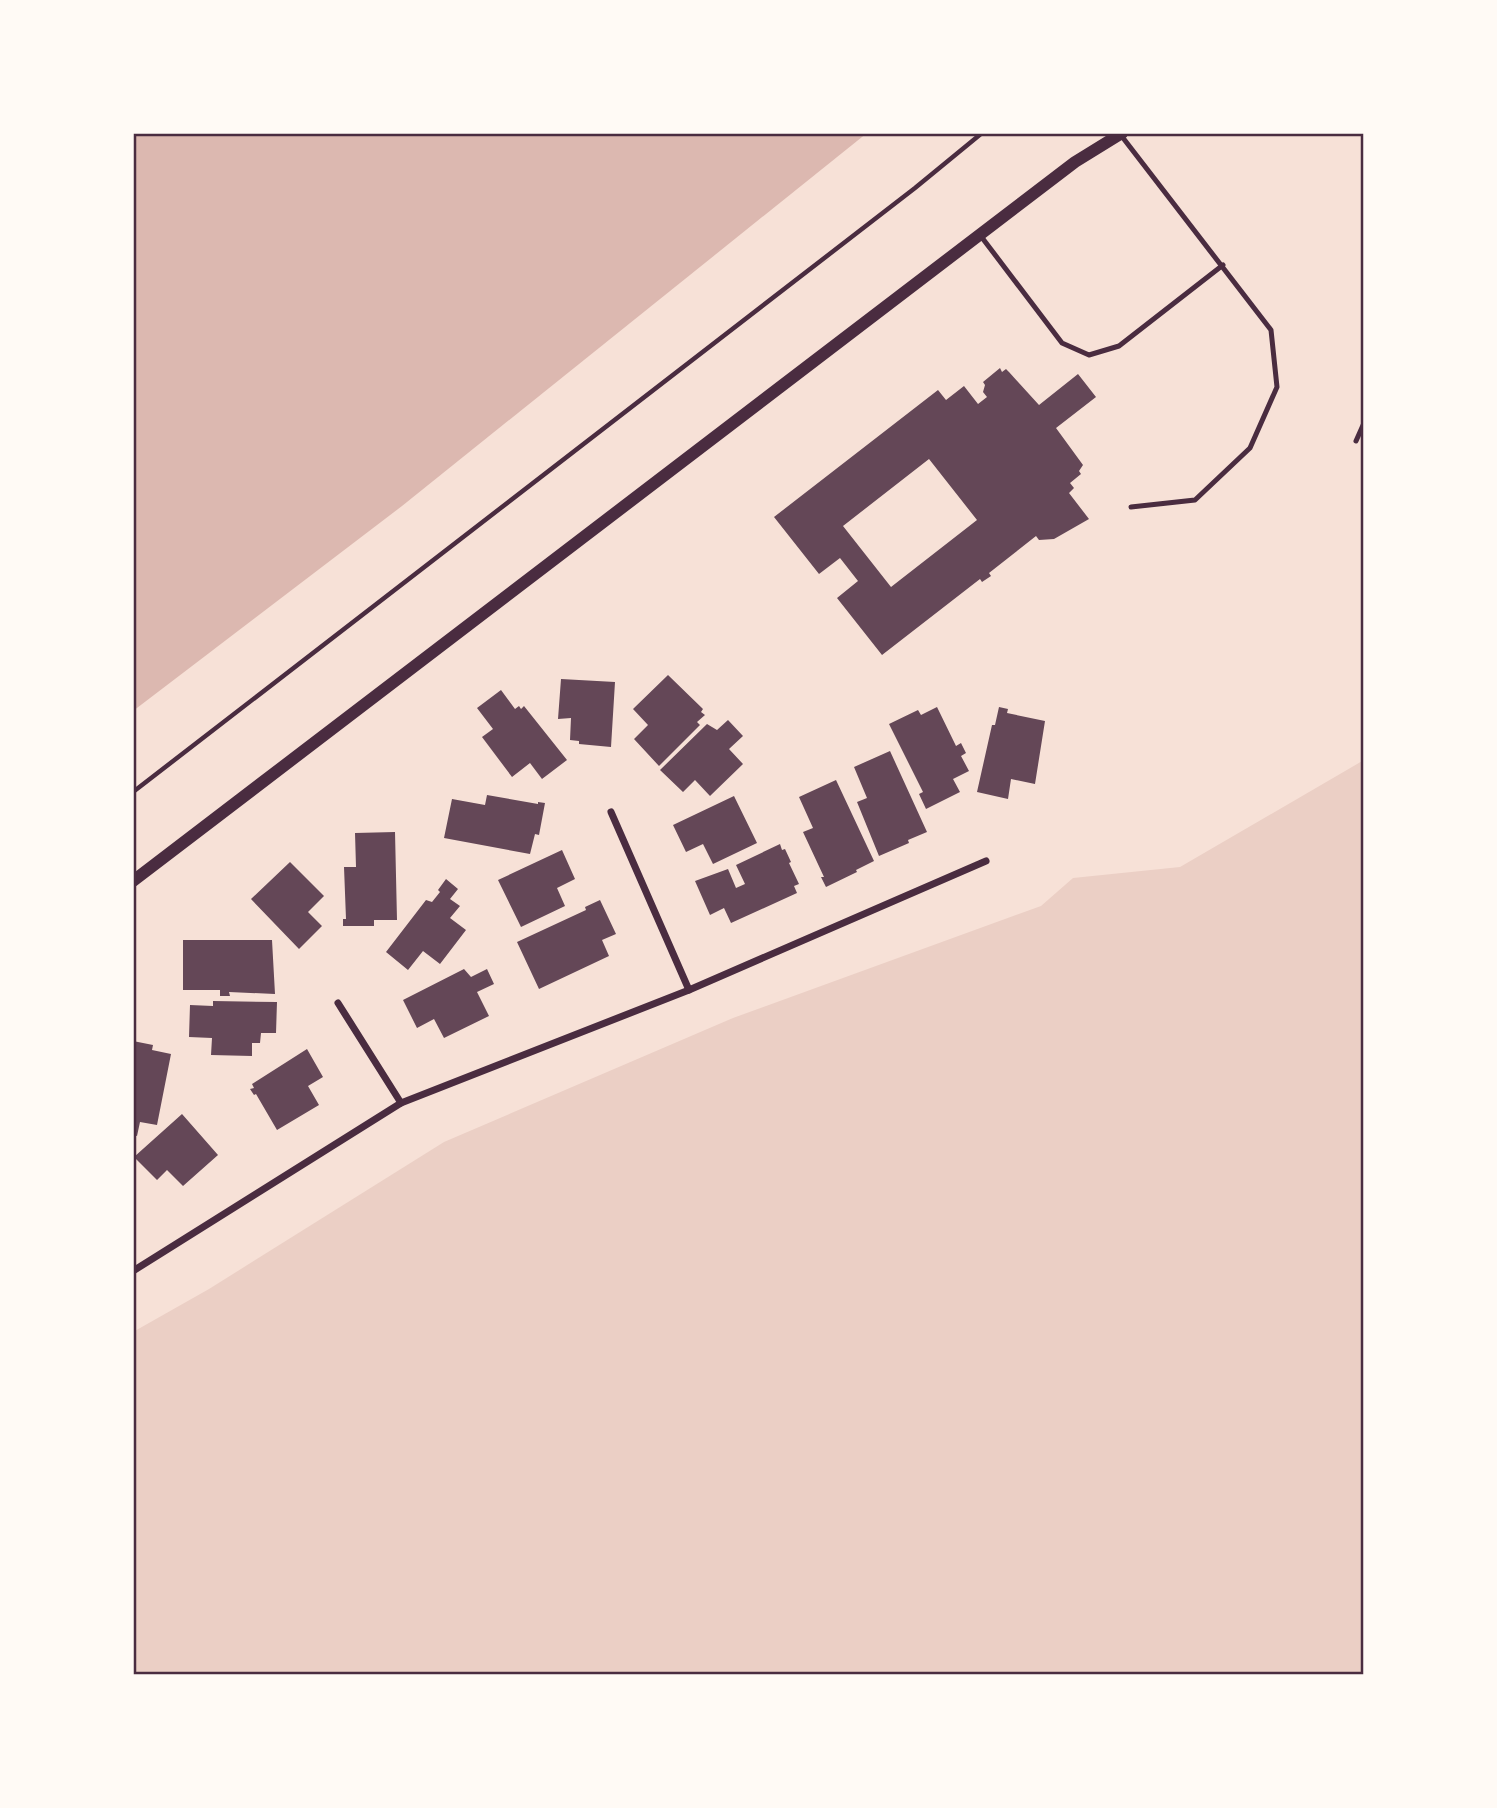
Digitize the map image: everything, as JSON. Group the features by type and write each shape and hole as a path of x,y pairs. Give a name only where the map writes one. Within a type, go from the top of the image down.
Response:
{"street":[{"path":"133,881 1075,162 1121,134"},
{"path":"611,812 689,990"},
{"path":"133,1271 401,1103 689,990 986,861"},
{"path":"338,1003 401,1103"}],"lane":[{"path":"1121,134 1271,330 1277,387 1250,448 1195,500 1131,507"},
{"path":"980,235 1062,343 1090,355 1119,346 1223,265"},
{"path":"1356,441 1364,423"}],"path":[{"path":"133,792 982,133"}],"shaded area":[{"path":"133,133 867,133 402,506 133,711"},
{"path":"1364,760 1364,1675 133,1675 133,1332 209,1289 444,1142 733,1018 1041,906 1073,878 1180,867"}],"building":[{"path":"1000,368 1002,372 1006,369 1039,405 1078,374 1096,397 1056,428 1083,465 1079,471 1081,474 1070,483 1074,488 1069,493 1089,519 1054,539 1039,540 1036,536 989,573 991,576 982,582 980,579 882,655 837,598 858,581 840,558 819,574 774,517 938,390 946,400 964,386 978,404 987,397 983,392 983,382","holes":["929,459 977,520 891,587 843,526"]},
{"path":"668,675 703,709 701,712 705,715 697,722 700,725 659,766 634,739 648,725 633,709"},
{"path":"561,679 615,682 611,747 579,744 579,741 570,740 571,718 558,719"},
{"path":"501,690 515,709 524,706 567,760 542,779 530,763 512,777 482,737 493,729 477,708"},
{"path":"937,707 956,746 961,743 966,753 961,756 969,771 953,779 960,792 926,809 919,794 923,792 889,724 918,710 921,715"},
{"path":"999,707 1008,709 1007,713 1045,721 1035,784 1011,779 1008,799 977,792 992,725 995,725"},
{"path":"728,720 743,736 729,749 743,764 710,796 695,780 683,792 660,770 707,724 717,730"},
{"path":"890,751 927,832 879,856 857,802 867,798 854,767"},
{"path":"836,780 874,861 826,887 803,832 813,828 799,797"},
{"path":"487,795 545,803 539,835 535,834 530,854 444,838 452,799 485,805"},
{"path":"734,796 757,843 713,864 703,844 686,852 673,825"},
{"path":"395,832 397,920 374,920 374,926 343,926 343,919 346,919 344,867 356,867 355,833"},
{"path":"780,844 782,850 785,849 799,884 794,886 797,893 731,923 724,908 710,915 695,881 728,869 736,888 745,884 736,865"},
{"path":"562,850 575,879 557,888 565,906 521,927 498,880"},
{"path":"290,862 324,896 308,912 322,926 299,949 251,899"},
{"path":"446,879 458,889 450,899 460,906 450,918 466,930 440,964 423,951 408,970 386,952 426,900 432,902"},
{"path":"600,900 616,934 602,940 609,956 539,989 517,942 586,910 585,907"},
{"path":"183,940 272,940 275,994 229,992 230,996 220,996 220,990 183,990"},
{"path":"464,969 471,977 487,969 494,984 477,992 489,1016 444,1038 434,1019 417,1028 403,1000"},
{"path":"213,1001 277,1002 276,1033 261,1033 260,1043 252,1043 252,1056 211,1055 212,1038 189,1037 190,1005 213,1006"},
{"path":"133,1041 153,1045 152,1050 171,1054 157,1125 140,1122 137,1136 133,1135"},
{"path":"307,1049 323,1077 308,1086 319,1105 277,1130 256,1094 250,1089 254,1088 252,1084"},
{"path":"182,1114 218,1155 183,1186 167,1170 157,1180 134,1157"}]}
